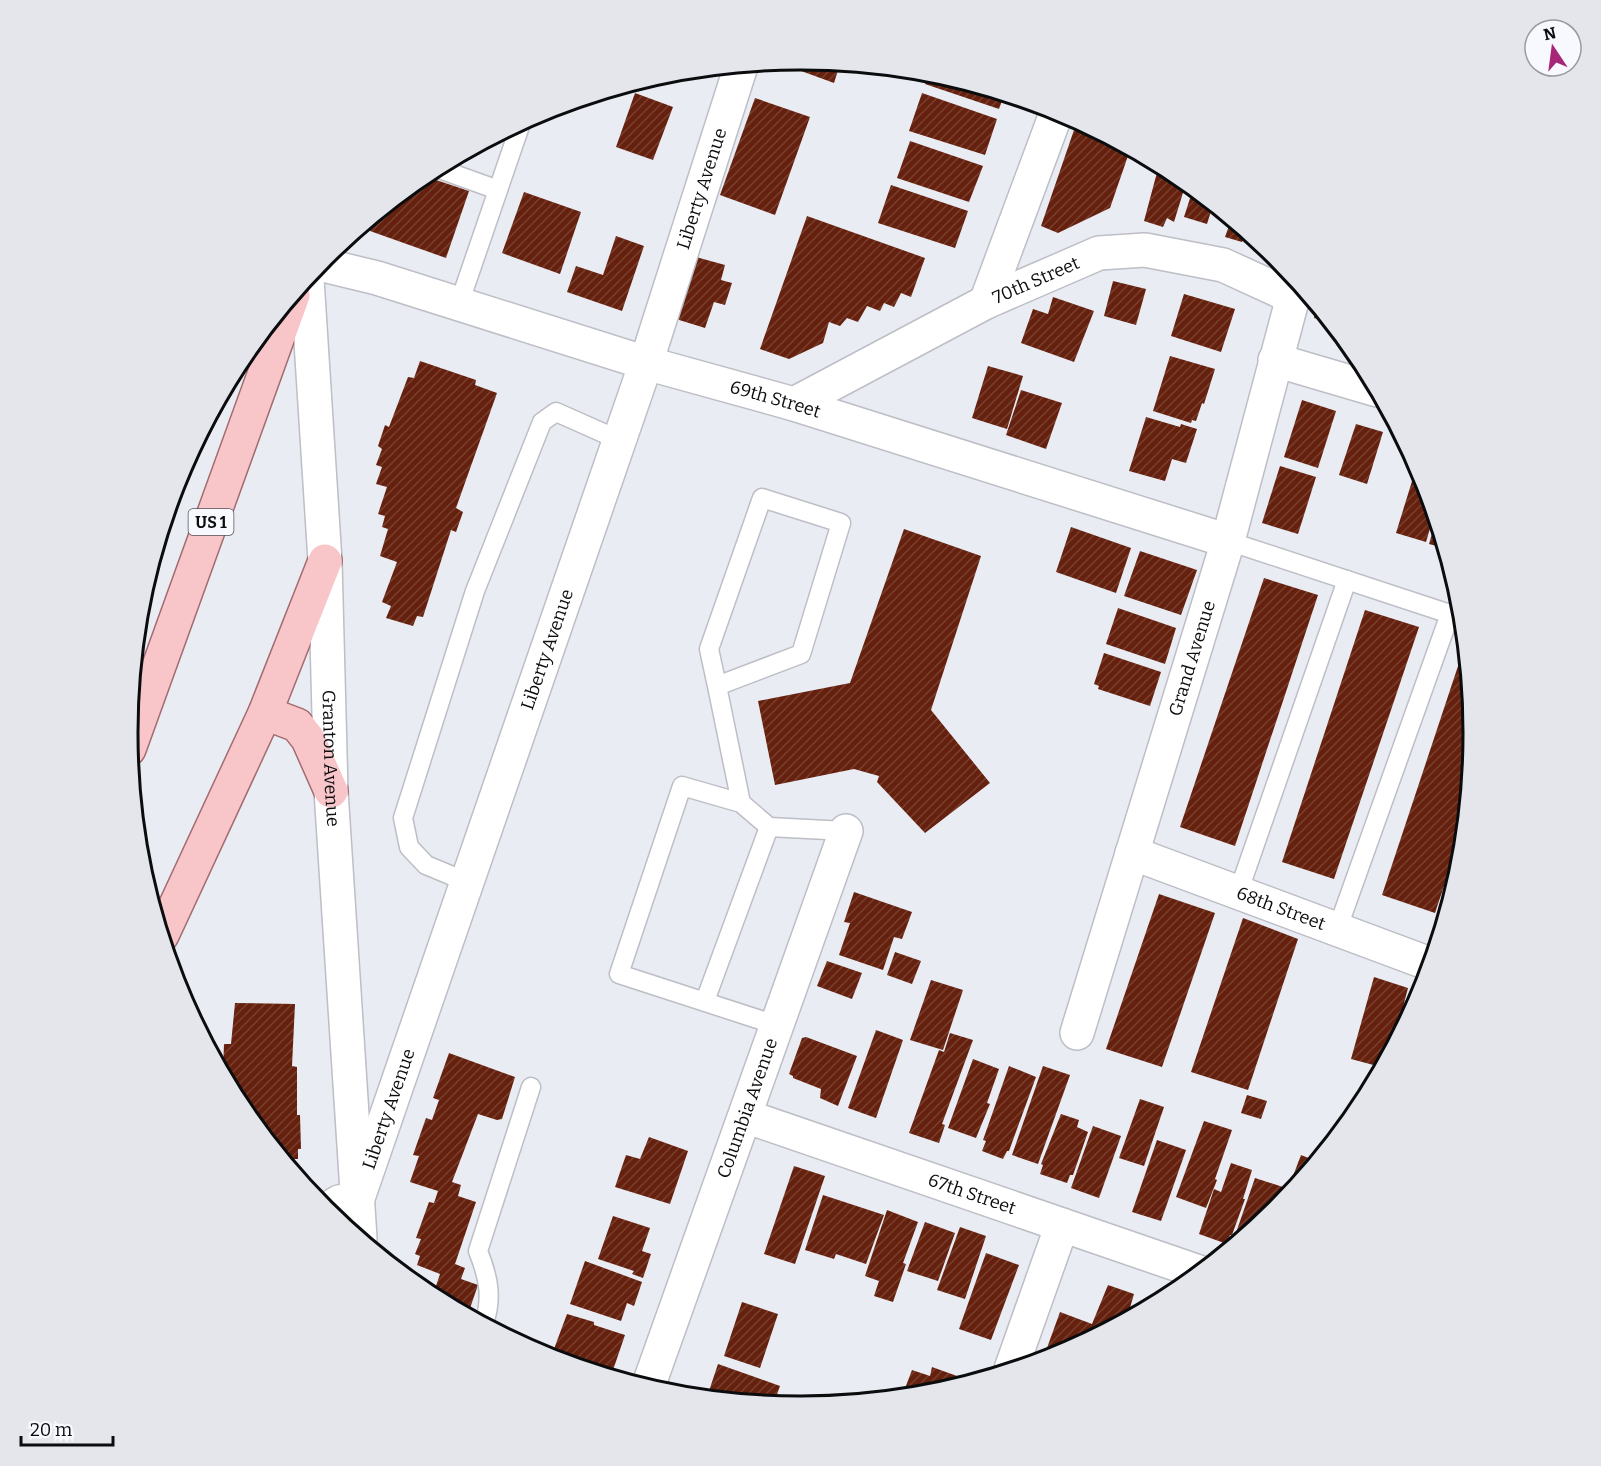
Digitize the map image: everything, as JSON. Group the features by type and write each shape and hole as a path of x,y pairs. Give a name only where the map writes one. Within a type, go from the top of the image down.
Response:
{"main road":[{"name":"US 1","path":"138,723 285,318"},
{"path":"167,925 265,713 325,561"},
{"path":"265,713 297,725 308,739 331,791"}],"street":[{"name":"Liberty Avenue","path":"358,1198 646,363 739,74"},
{"path":"986,302 1053,121"},
{"name":"70th Street","path":"794,404 986,302 1099,253 1145,250 1223,265 1292,289"},
{"name":"69th Street","path":"330,267 377,278 646,363 794,404 1228,541"},
{"name":"Granton Avenue","path":"308,290 325,561 331,791 359,1227"},
{"name":"Grand Avenue","path":"1077,1033 1228,541 1295,291"},
{"path":"1275,360 1364,386"},
{"name":"Columbia Avenue","path":"651,1378 846,831"},
{"name":"68th Street","path":"1132,853 1422,961"},
{"name":"67th Street","path":"746,1116 1190,1269"},
{"path":"335,1204 358,1198"},
{"path":"1014,1360 1062,1225"}],"lane":[{"path":"459,304 517,134"},
{"path":"448,172 498,190"},
{"path":"467,882 426,865 409,848 403,818 475,591 542,422 556,412 619,440"},
{"path":"717,686 801,654 841,523 762,498 708,649 741,803"},
{"path":"1228,541 1452,615"},
{"path":"1238,893 1347,580"},
{"path":"1337,930 1453,623"},
{"path":"776,1025 619,974 682,786 741,803 769,827 846,831"},
{"path":"705,1001 769,827"},
{"path":"487,1316 490,1307 486,1273 478,1251 531,1088"}],"building":[{"path":"799,70 838,72 834,83"},
{"path":"930,83 972,93 1001,102 999,109 925,84"},
{"path":"635,93 673,107 653,160 616,147"},
{"path":"922,93 997,119 985,155 909,131"},
{"path":"755,98 810,117 775,215 720,195"},
{"path":"1074,130 1128,157 1110,208 1058,233 1041,226"},
{"path":"910,141 983,166 969,202 897,178"},
{"path":"1157,174 1183,192 1174,222 1167,218 1163,227 1144,221"},
{"path":"435,180 469,191 446,258 370,231 397,207"},
{"path":"891,185 968,211 955,248 878,223"},
{"path":"524,192 581,212 560,274 502,253"},
{"path":"1190,197 1211,213 1207,224 1184,217"},
{"path":"807,216 925,258 911,297 901,293 894,307 884,303 880,311 867,306 858,322 847,318 840,326 829,322 823,343 789,359 760,349"},
{"path":"1228,228 1243,240 1242,242 1225,237"},
{"path":"616,236 644,246 622,311 567,292 576,266 603,275"},
{"path":"696,257 725,265 721,280 732,283 725,305 714,302 705,328 676,319"},
{"path":"1113,281 1146,289 1136,325 1104,316"},
{"path":"1184,294 1235,309 1221,352 1171,336"},
{"path":"1053,297 1094,311 1074,362 1021,343 1033,309 1048,314"},
{"path":"1170,356 1215,369 1204,404 1202,403 1196,421 1192,420 1191,423 1153,411"},
{"path":"420,361 476,380 475,385 497,393 456,508 463,512 456,532 451,530 423,617 417,616 413,626 386,618 391,606 382,602 397,562 380,556 388,529 382,527 385,516 378,514 387,487 376,484 382,467 376,465 382,449 378,446 385,425 389,427 408,377 414,378"},
{"path":"988,366 1023,376 1007,429 972,418"},
{"path":"1021,390 1062,403 1046,449 1006,435"},
{"path":"1302,400 1336,411 1318,468 1284,457"},
{"path":"1146,417 1180,427 1181,424 1197,429 1186,463 1172,459 1165,481 1129,471"},
{"path":"1356,424 1383,432 1367,484 1339,475"},
{"path":"1280,466 1316,477 1298,534 1262,523"},
{"path":"1413,479 1430,528 1426,542 1396,533"},
{"path":"1071,527 1131,548 1116,593 1056,572"},
{"path":"904,529 981,556 931,710 990,783 925,833 877,782 879,776 854,769 775,785 758,701 850,683"},
{"path":"1432,534 1435,546 1429,544"},
{"path":"1140,551 1197,570 1181,615 1124,596"},
{"path":"1264,578 1318,595 1235,846 1180,827"},
{"path":"1118,608 1176,628 1165,664 1106,644"},
{"path":"1365,610 1419,627 1334,879 1282,862"},
{"path":"1104,653 1161,672 1150,706 1098,689 1099,686 1094,684"},
{"path":"1459,663 1462,690 1462,776 1457,819 1445,883 1435,913 1382,895"},
{"path":"854,892 912,912 902,939 894,937 883,970 839,955 850,923 844,922"},
{"path":"1159,894 1215,913 1162,1067 1106,1049"},
{"path":"1243,918 1298,939 1248,1090 1191,1072"},
{"path":"895,952 921,961 912,984 887,975"},
{"path":"827,961 862,973 852,999 817,986"},
{"path":"1374,977 1408,988 1402,1010 1373,1065 1351,1059"},
{"path":"931,980 963,990 943,1050 910,1040"},
{"path":"235,1003 295,1004 292,1066 297,1067 297,1115 300,1115 301,1149 298,1149 298,1159 293,1159 275,1136 227,1064 223,1058 224,1044 231,1044"},
{"path":"876,1030 903,1040 876,1118 848,1108"},
{"path":"950,1033 973,1040 942,1124 945,1125 939,1143 909,1133 939,1050 944,1052"},
{"path":"806,1037 857,1056 838,1106 820,1098 821,1089 793,1078 789,1074 802,1038"},
{"path":"449,1053 515,1077 502,1119 497,1120 478,1114 452,1182 461,1185 458,1196 476,1202 455,1264 465,1268 461,1279 478,1285 470,1308 435,1286 440,1274 417,1265 420,1256 415,1254 421,1239 416,1238 429,1202 434,1203 438,1191 410,1182 419,1156 413,1155 426,1118 432,1120 439,1100 433,1098"},
{"path":"973,1059 999,1069 987,1103 990,1104 976,1138 948,1128"},
{"path":"1009,1066 1036,1077 1009,1151 1003,1159 982,1151 986,1141 983,1140"},
{"path":"1043,1066 1070,1075 1038,1164 1012,1155"},
{"path":"1247,1095 1267,1101 1261,1119 1241,1113"},
{"path":"1140,1099 1164,1107 1144,1166 1119,1158"},
{"path":"1061,1114 1079,1120 1077,1127 1088,1132 1073,1175 1070,1175 1067,1183 1040,1174 1043,1165 1041,1164"},
{"path":"1204,1121 1232,1130 1206,1208 1176,1197"},
{"path":"1093,1126 1121,1136 1099,1198 1071,1188"},
{"path":"649,1137 688,1151 670,1204 615,1187 626,1155 640,1159"},
{"path":"1157,1140 1186,1150 1161,1221 1132,1212"},
{"path":"1301,1155 1309,1158 1299,1170 1293,1176"},
{"path":"1231,1163 1252,1170 1243,1199 1245,1199 1232,1235 1223,1243 1199,1234 1214,1189 1221,1192"},
{"path":"794,1166 825,1176 795,1264 764,1254"},
{"path":"1255,1178 1283,1187 1269,1201 1236,1232"},
{"path":"823,1195 884,1215 866,1264 836,1254 834,1259 805,1250"},
{"path":"887,1210 918,1222 903,1263 906,1264 893,1302 874,1296 879,1281 865,1276"},
{"path":"613,1216 650,1228 642,1251 651,1254 643,1278 632,1274 634,1271 598,1259"},
{"path":"925,1222 955,1233 938,1281 907,1271"},
{"path":"960,1227 986,1236 965,1299 937,1290"},
{"path":"986,1253 1019,1265 991,1340 959,1329"},
{"path":"585,1261 642,1282 634,1306 627,1303 621,1321 570,1304"},
{"path":"1108,1285 1134,1294 1130,1308 1047,1348 1060,1312 1092,1324"},
{"path":"742,1302 778,1314 760,1368 724,1356"},
{"path":"567,1314 625,1335 614,1368 554,1348"},
{"path":"718,1364 780,1386 777,1395 710,1389"},
{"path":"932,1367 958,1376 906,1387 912,1370 930,1376"}]}
